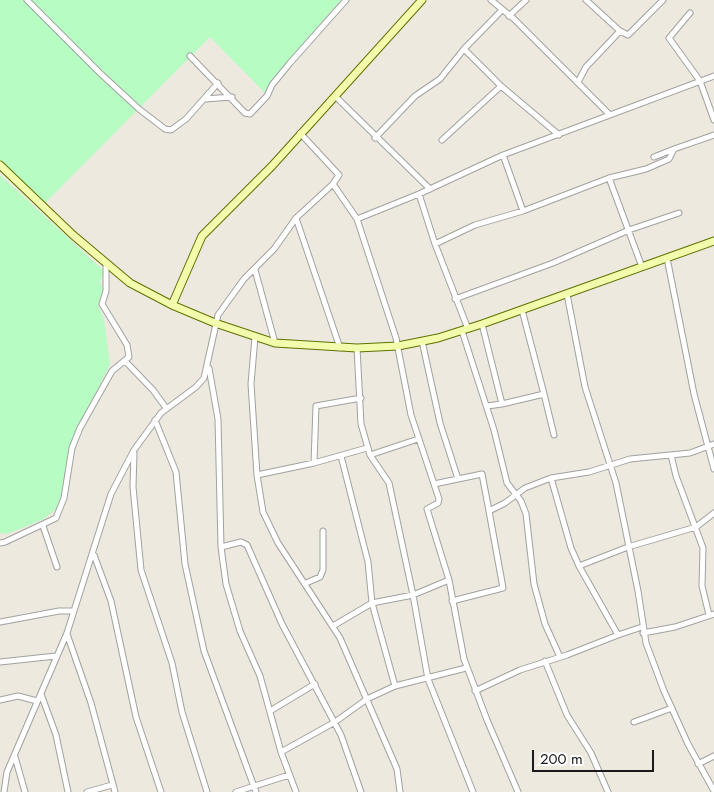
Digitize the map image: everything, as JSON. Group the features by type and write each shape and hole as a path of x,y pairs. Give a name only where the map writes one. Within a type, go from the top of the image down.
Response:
{"main road":[{"path":"172,305 200,238 272,166 422,0"},
{"path":"0,165 106,264 139,288 172,305 215,323 275,344 357,348 398,346 422,341 465,330 714,241"}],"street":[{"path":"27,0 106,79 165,129 174,128 205,99 218,83"},
{"path":"190,56 232,97 245,113 250,114 267,96 272,85 290,63 346,0"},
{"path":"491,0 609,114"},
{"path":"509,16 526,0"},
{"path":"586,0 620,31 628,35 663,0"},
{"path":"375,138 415,96 440,79 464,49 502,10"},
{"path":"690,13 669,38 700,81 714,120"},
{"path":"578,82 586,67 620,31"},
{"path":"464,49 501,86 559,135"},
{"path":"357,219 420,194 502,155 714,76"},
{"path":"442,140 501,86"},
{"path":"335,96 375,138 430,189"},
{"path":"205,99 232,97"},
{"path":"4,792 7,772 67,633 112,494 134,450 166,408 196,387 204,378 215,323 230,297 244,279 255,270 282,240 296,218 333,184 339,175 300,133"},
{"path":"654,157 714,135"},
{"path":"435,244 476,225 523,211 609,178 646,169 669,159 674,149"},
{"path":"502,155 523,211"},
{"path":"609,178 642,267"},
{"path":"333,184 357,219 398,346 418,439 439,501 427,509 449,580 466,668 518,792"},
{"path":"420,194 465,330 507,483 521,501 529,527 534,584 538,603 560,658"},
{"path":"455,299 553,263 628,230 680,213"},
{"path":"296,218 340,348"},
{"path":"667,258 706,446 714,469"},
{"path":"1,544 54,520 64,498 72,448 90,408 112,371 125,362 129,351 127,345 102,304 106,291 106,264"},
{"path":"255,270 275,344"},
{"path":"567,294 585,387 606,445 616,483 638,591 643,630 657,674 672,708 698,764 714,790"},
{"path":"522,310 554,435"},
{"path":"482,324 502,404"},
{"path":"255,337 251,384 257,475 267,523 333,626 397,769 400,792"},
{"path":"422,341 440,423 458,479"},
{"path":"357,348 361,424 367,448 389,483 413,595 428,679 473,792"},
{"path":"125,362 166,408"},
{"path":"208,365 218,419 221,547 226,584 234,615 256,666 281,752 296,792"},
{"path":"486,406 544,394"},
{"path":"314,463 316,406 361,398"},
{"path":"155,420 176,472 185,564 204,651 255,789"},
{"path":"370,455 418,439"},
{"path":"488,511 517,496 530,485 551,478 589,472 610,464 640,457 690,453 714,444"},
{"path":"257,475 314,463 367,448"},
{"path":"134,450 132,487 141,570 172,663 182,712 207,792"},
{"path":"475,691 545,661 560,658 618,635 675,627 712,614 702,586 704,551 676,476 671,455"},
{"path":"340,456 368,562 372,603 395,686"},
{"path":"434,484 482,474 503,588 452,601"},
{"path":"551,478 571,548 579,566 618,635"},
{"path":"579,566 628,546 696,527 714,513"},
{"path":"43,526 57,567"},
{"path":"306,583 320,576 323,570 323,531"},
{"path":"221,547 241,542 247,545 282,624 334,722 362,792"},
{"path":"94,554 111,601 136,717 161,792"},
{"path":"333,626 372,603 413,595 449,580"},
{"path":"0,622 59,611 73,611"},
{"path":"67,633 91,703 115,792"},
{"path":"0,662 56,656"},
{"path":"545,661 567,715 591,753 608,792"},
{"path":"281,752 334,722 366,699 395,686 466,668"},
{"path":"270,711 315,684"},
{"path":"40,694 56,735 68,792"},
{"path":"0,700 18,696 37,701"},
{"path":"634,722 672,708"},
{"path":"698,764 714,756"},
{"path":"15,757 25,792"},
{"path":"236,792 255,789 289,775"},
{"path":"87,792 112,785"}],"green space":[{"path":"0,0 341,0 270,82 265,93 210,37 42,206 0,166"},
{"path":"0,175 104,271 100,282 103,290 98,305 104,320 110,364 71,445 65,482 57,508 44,519 7,534 0,533"}]}
